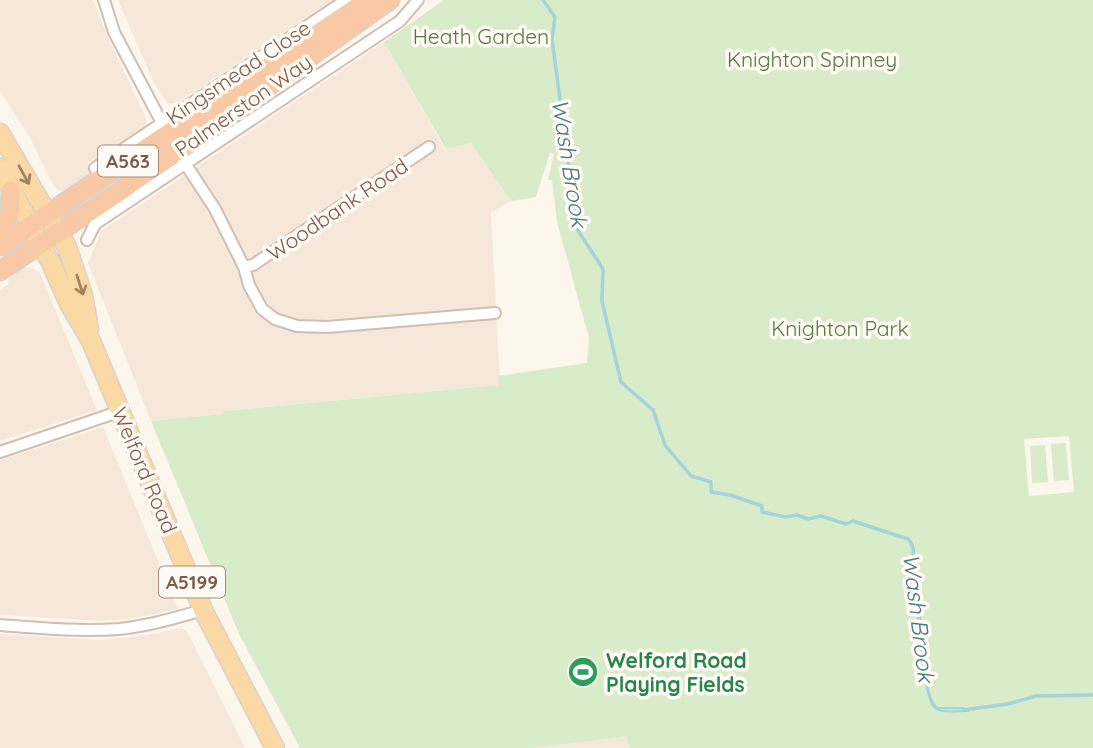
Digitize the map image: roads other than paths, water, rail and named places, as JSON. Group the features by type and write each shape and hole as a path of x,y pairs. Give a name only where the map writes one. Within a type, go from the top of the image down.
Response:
{"highway":[{"name":"Palmerston Way","path":"48,215 368,0"},
{"name":"Palmerston Way","path":"58,231 181,157 390,0"},
{"path":"125,164 167,146 181,157"},
{"path":"0,233 10,211 11,191"},
{"name":"A563","path":"0,246 48,215"},
{"name":"A563","path":"0,271 58,231"}],"main road":[{"name":"Welford Road","path":"0,134 67,247 83,295 91,341"},
{"name":"Welford Road","path":"0,168 41,243 69,304 91,341 203,610 275,748"}],"street":[{"path":"104,0 114,32 162,123"},
{"name":"Kingsmead Close","path":"95,168 346,0"},
{"path":"87,240 95,224 181,157 405,18 418,0"},
{"name":"Woodbank Road","path":"244,267 253,265 429,147"},
{"path":"181,157 215,209 244,267 248,285 261,309 275,319 297,326 327,327 495,313"},
{"path":"0,452 121,411"},
{"path":"0,625 120,629 203,610"}],"water":[{"path":"918,612 931,699 937,708 963,708 967,711 942,711 935,708 931,702 922,662"}],"waterway":[{"name":"Wash Brook","path":"543,0 555,17 552,39 577,229 603,269 602,301 621,382 653,410 665,445 691,476 711,482 711,492 730,495 762,506 762,512 785,517 797,515 808,519 821,516 846,524 853,521 908,539 913,551 910,576 919,616"},
{"name":"Wash Brook","path":"963,710 1008,704 1036,696 1093,695"}],"place":[{"name":"Welford Road Playing Fields","path":"583,672"}],"park label":[{"name":"Heath Garden","path":"481,36"},
{"name":"Knighton Spinney","path":"812,59"},
{"name":"Knighton Park","path":"840,328"}]}
